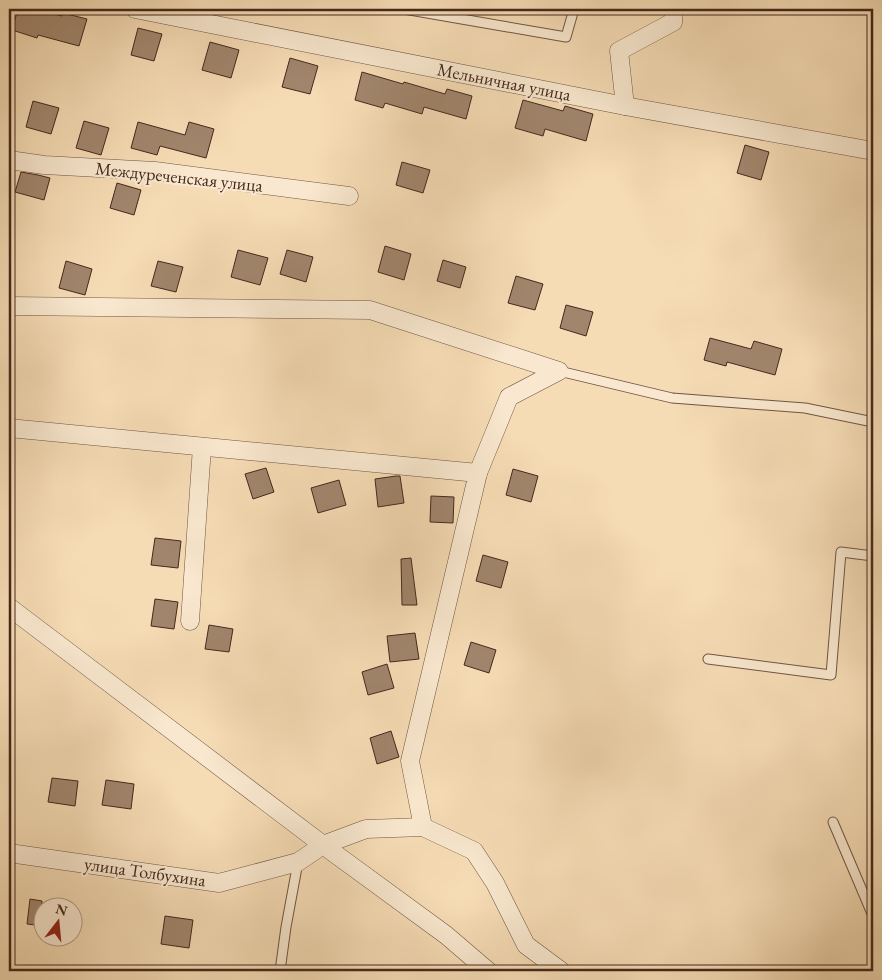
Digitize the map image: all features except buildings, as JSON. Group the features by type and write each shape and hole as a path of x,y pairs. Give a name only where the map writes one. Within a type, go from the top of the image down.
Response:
{"street":[{"name":"Мельничная улица","path":"135,9 625,106 873,151"},
{"path":"625,106 619,51 673,22 674,9"},
{"name":"Междуреченская улица","path":"9,160 44,165 155,172 349,196"},
{"path":"9,306 370,310 559,371"},
{"path":"423,827 410,761 478,473 508,397 559,371"},
{"path":"9,428 478,473"},
{"path":"190,621 202,447"},
{"path":"9,607 446,936 488,971"},
{"name":"улица Толбухина","path":"9,853 219,882 298,862 323,845 366,829 423,827 474,851 495,883 526,945 562,971"}],"lane":[{"path":"404,9 566,37 574,9"},
{"path":"559,371 672,398 805,408 873,422"},
{"path":"708,659 831,675 841,552 873,556"},
{"path":"833,822 873,916"},
{"path":"280,971 298,862"}]}
